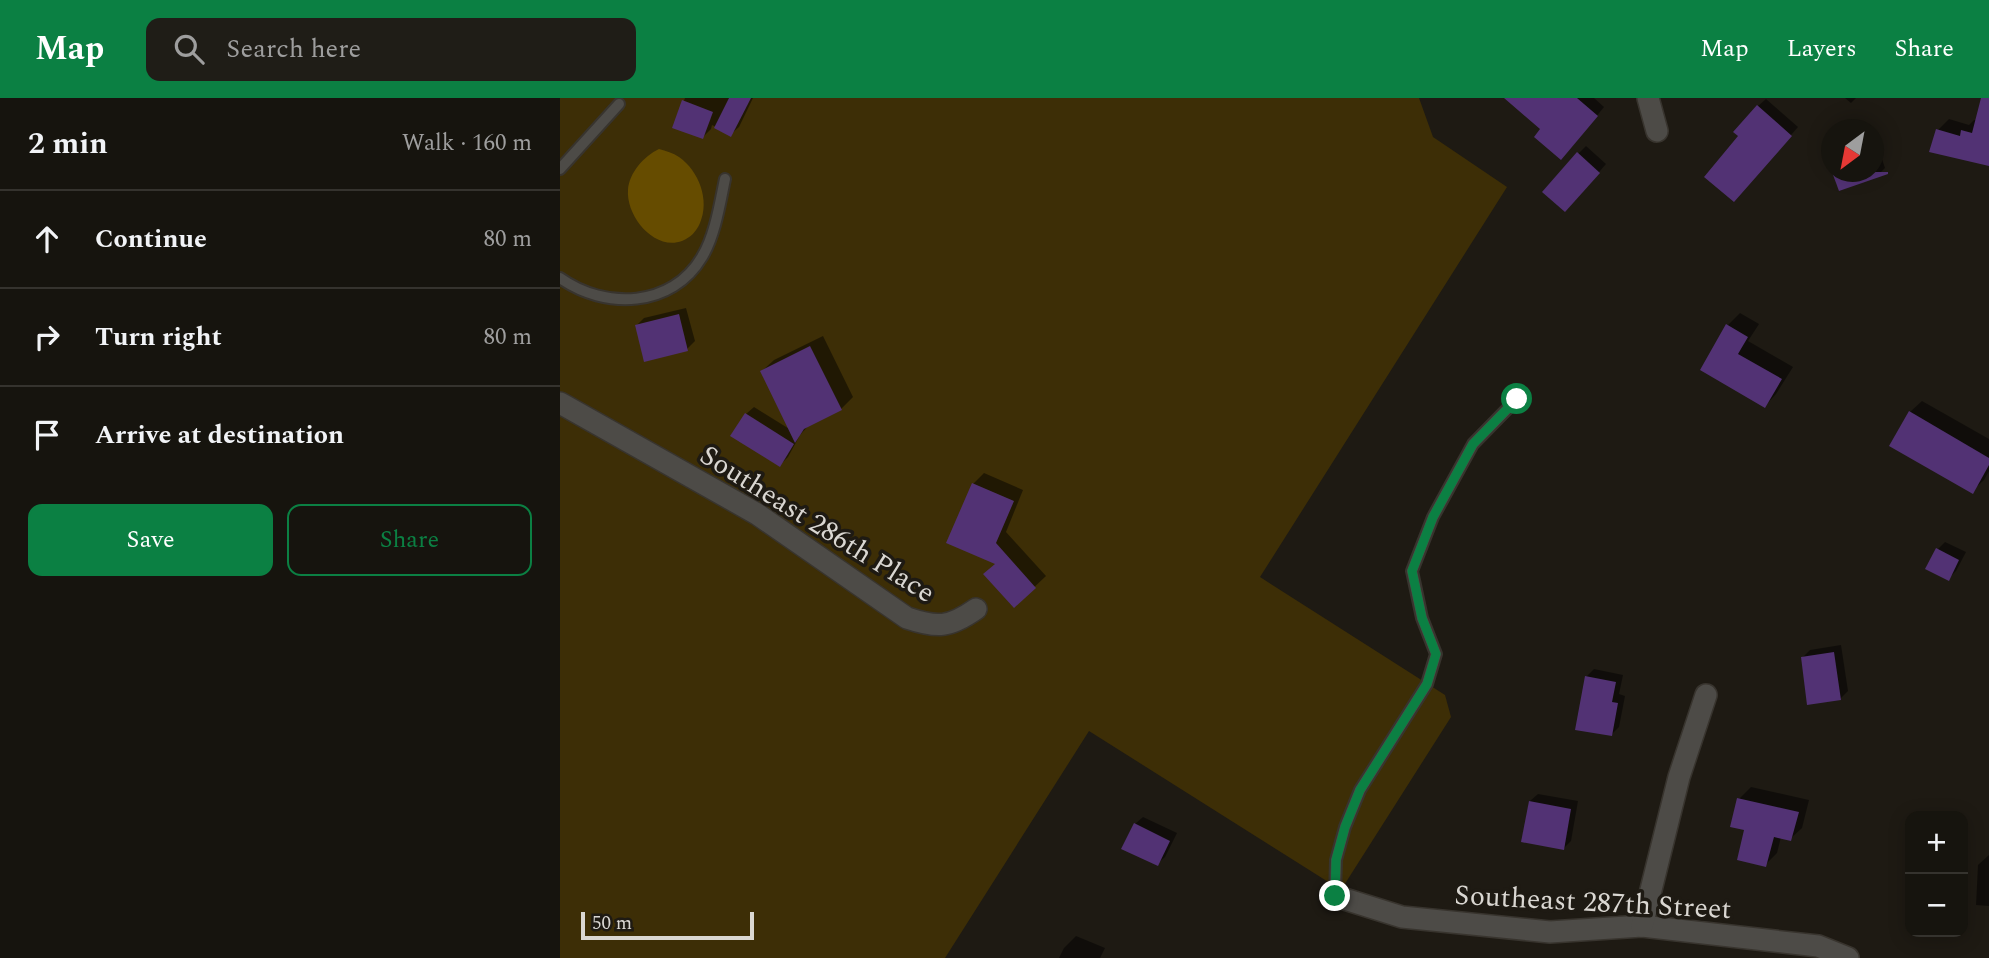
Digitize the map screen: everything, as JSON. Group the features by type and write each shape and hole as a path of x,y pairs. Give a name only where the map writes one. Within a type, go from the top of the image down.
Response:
{"street":[{"path":"1648,98 1657,131"},
{"name":"Southeast 286th Place","path":"560,402 757,514 907,618 931,626 960,621 976,609"},
{"path":"1642,926 1679,777 1706,695"},
{"name":"Southeast 287th Street","path":"1335,896 1402,917 1550,932 1642,926 1818,946 1848,958"}],"lane":[{"path":"560,169 619,104"},
{"path":"560,278 592,295 639,300 656,296 680,282 704,255 716,220 725,179"},
{"path":"1335,896 1336,860 1345,827 1360,790 1427,684 1436,654 1422,618 1412,571 1433,517 1473,444 1517,399"}],"shaded area":[{"path":"560,98 1419,98 1433,137 1507,187 1260,577 1445,695 1451,717 1341,890 1089,731 945,958 560,958"},
{"path":"659,149 674,154 686,163 697,178 703,196 703,214 697,229 688,238 672,243 661,241 644,229 629,200 629,184 634,171"}],"building":[{"path":"729,98 751,98 731,137 714,128"},
{"path":"1504,98 1577,98 1598,116 1561,160 1534,137 1540,129"},
{"path":"1981,98 1989,98 1989,166 1929,152 1936,129 1960,136 1961,130 1972,133"},
{"path":"682,100 713,112 703,139 672,128"},
{"path":"1757,105 1792,136 1734,202 1704,177 1738,136 1733,132"},
{"path":"1577,152 1600,173 1565,212 1542,192"},
{"path":"1836,182 1865,182 1839,191"},
{"path":"679,314 688,351 644,362 635,325"},
{"path":"1726,324 1748,337 1738,354 1782,379 1765,408 1700,370"},
{"path":"810,346 842,410 804,429 795,443 760,371"},
{"path":"1909,411 1989,458 1989,465 1973,494 1889,446"},
{"path":"745,413 794,444 780,467 730,436"},
{"path":"972,483 1014,501 996,543 1036,588 1014,608 983,574 995,564 946,543"},
{"path":"1936,548 1959,560 1949,581 1925,569"},
{"path":"1834,652 1841,700 1807,705 1801,657"},
{"path":"1585,676 1616,682 1612,702 1618,703 1612,736 1575,730"},
{"path":"1737,798 1799,812 1791,841 1774,837 1766,867 1737,860 1744,830 1730,827"},
{"path":"1529,801 1571,809 1564,850 1521,842"},
{"path":"1134,823 1170,841 1158,866 1121,849"}],"route":[{"path":"1335,896 1336,860 1345,827 1360,790 1427,684 1436,654 1422,618 1412,571 1433,517 1473,444 1517,399"}]}
